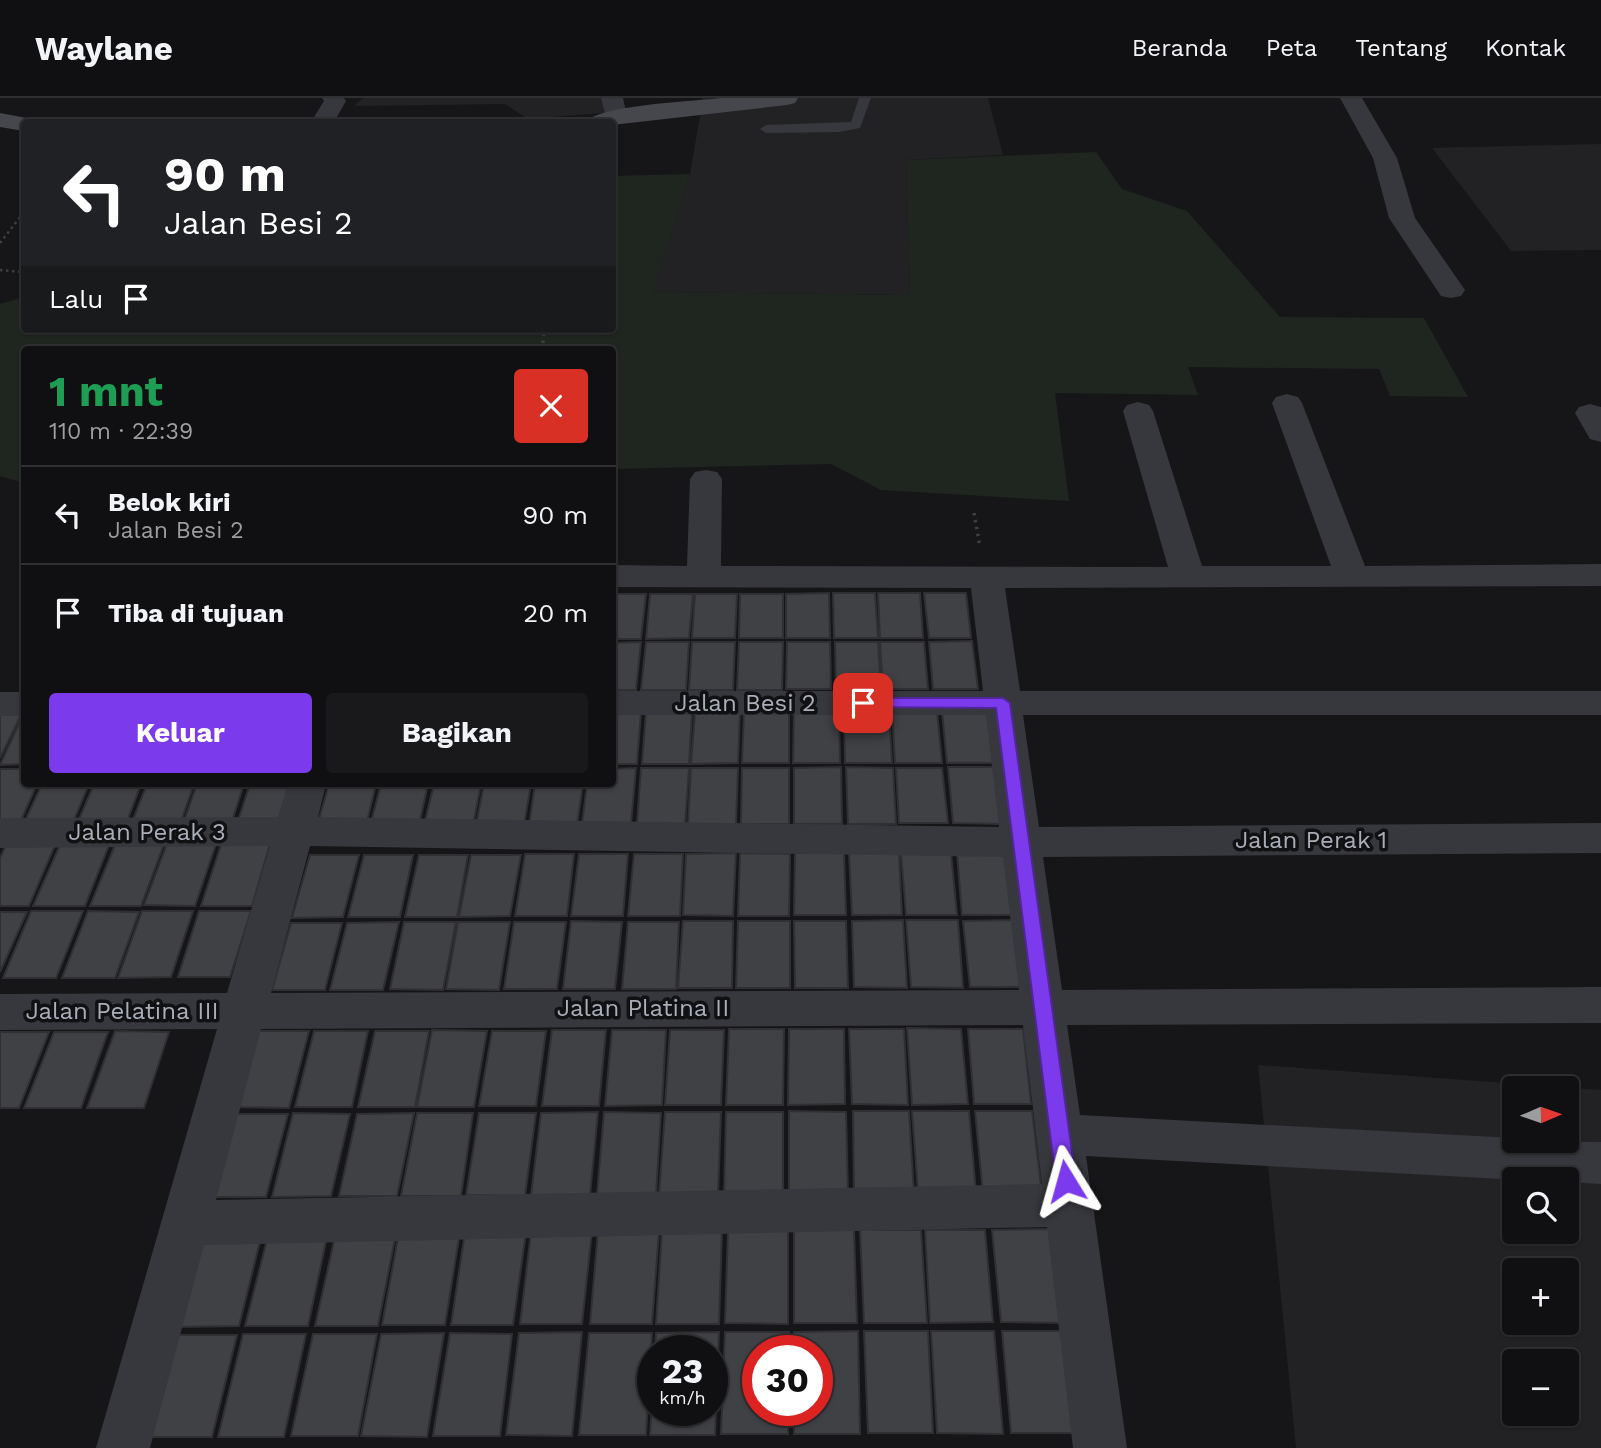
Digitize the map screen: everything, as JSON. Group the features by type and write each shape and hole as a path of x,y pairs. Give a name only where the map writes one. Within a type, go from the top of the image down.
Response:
{"street":[{"path":"326,119 335,102 333,98"},
{"path":"608,112 788,98"},
{"path":"1351,98 1385,158 1402,218 1451,290"},
{"path":"0,121 21,124"},
{"path":"1287,403 1352,576"},
{"path":"1138,411 1188,577"},
{"path":"704,576 706,479"},
{"path":"616,576 1352,576 1599,579"},
{"path":"987,578 1100,1448"},
{"name":"Jalan Besi 2","path":"616,703 1601,703"},
{"path":"0,704 21,704"},
{"path":"123,1448 306,787"},
{"name":"Jalan Perak 3","path":"0,833 294,831 1021,842"},
{"name":"Jalan Perak 1","path":"1021,842 1601,838"},
{"name":"Jalan Platina II","path":"244,1010 1601,1005"},
{"name":"Jalan Pelatina III","path":"0,1012 244,1010"},
{"path":"1060,1135 1601,1163"},
{"path":"186,1223 1069,1205"}],"lane":[{"path":"766,129 839,128 856,125 865,98"}],"path":[{"path":"0,243 21,216"},
{"path":"0,270 21,272"}],"shaded area":[{"path":"363,98 613,98 613,112 528,119 505,104 354,106"},
{"path":"703,98 988,98 1003,155 906,160 910,295 652,292 690,174"},
{"path":"1601,144 1601,250 1511,251 1432,148"},
{"path":"1096,152 1122,189 1187,211 1280,317 1424,318 1468,397 1390,396 1379,369 1188,367 1198,395 1055,393 1069,501 881,490 831,464 616,469 616,346 21,346 21,482 0,476 0,304 21,298 21,333 616,333 616,176 690,174 653,292 910,295 906,160"},
{"path":"1258,1065 1502,1083 1502,1153 1579,1153 1579,1088 1601,1090 1601,1448 1296,1448"}],"building":[{"path":"829,593 830,638 786,638 786,594"},
{"path":"833,593 875,593 878,638 834,638"},
{"path":"878,593 920,593 923,638 880,638"},
{"path":"924,593 966,593 971,638 929,638"},
{"path":"616,594 646,594 641,639 616,639"},
{"path":"650,594 693,594 689,638 646,639"},
{"path":"695,594 737,594 735,638 692,638"},
{"path":"740,594 783,594 783,638 739,638"},
{"path":"972,641 978,689 933,689 929,642"},
{"path":"641,642 636,690 616,690 616,643"},
{"path":"646,642 689,642 686,690 641,690"},
{"path":"692,642 735,642 733,690 689,690"},
{"path":"739,642 783,642 782,690 737,690"},
{"path":"787,642 830,642 831,689 786,689"},
{"path":"835,642 878,642 881,689 836,689"},
{"path":"880,642 924,642 928,689 883,689"},
{"path":"744,711 789,711 789,763 742,763"},
{"path":"794,711 839,711 840,763 793,763"},
{"path":"844,711 889,711 892,763 845,763"},
{"path":"892,711 937,711 942,763 895,763"},
{"path":"942,711 988,711 994,763 947,763"},
{"path":"0,712 21,713 21,715 0,758"},
{"path":"616,712 641,712 637,764 616,764"},
{"path":"646,712 692,712 689,764 642,764"},
{"path":"695,712 740,712 738,763 691,764"},
{"path":"21,720 21,764 0,765"},
{"path":"841,767 842,824 794,824 794,768"},
{"path":"846,767 893,768 896,824 848,824"},
{"path":"948,767 995,767 1002,824 953,823"},
{"path":"636,768 631,824 582,824 587,787 616,787 616,769"},
{"path":"641,768 689,768 685,825 637,824"},
{"path":"691,768 738,768 736,824 688,824"},
{"path":"742,768 789,768 789,824 741,824"},
{"path":"896,768 942,768 948,823 899,823"},
{"path":"0,769 21,769 21,787 36,787 19,825 0,825"},
{"path":"41,787 88,787 72,825 23,825"},
{"path":"93,787 140,787 126,824 77,824"},
{"path":"146,787 193,787 180,824 131,825"},
{"path":"196,787 243,787 231,824 183,824"},
{"path":"249,787 296,787 285,824 237,824"},
{"path":"328,787 375,787 366,826 317,826"},
{"path":"380,787 427,787 419,825 370,826"},
{"path":"433,787 480,787 473,825 424,825"},
{"path":"483,787 530,787 524,825 476,825"},
{"path":"535,787 583,787 577,825 529,825"},
{"path":"164,844 141,906 90,906 115,845"},
{"path":"167,844 216,844 195,906 144,905"},
{"path":"270,844 252,906 201,906 221,845"},
{"path":"6,845 55,845 29,906 0,906 0,858"},
{"path":"60,845 109,845 85,906 33,906"},
{"path":"736,853 733,916 683,915 686,854"},
{"path":"740,853 790,854 789,916 738,916"},
{"path":"795,853 844,853 846,915 794,915"},
{"path":"849,853 899,853 902,915 852,915"},
{"path":"901,853 951,853 957,915 906,915"},
{"path":"957,853 1007,853 1014,915 962,915"},
{"path":"525,854 574,854 567,916 515,916"},
{"path":"579,854 628,854 623,916 571,916"},
{"path":"634,854 683,854 680,916 628,916"},
{"path":"310,855 359,855 343,917 292,918"},
{"path":"364,855 413,855 400,917 348,917"},
{"path":"419,855 468,855 457,917 405,917"},
{"path":"471,855 521,855 510,916 459,917"},
{"path":"31,911 83,911 56,978 3,978"},
{"path":"88,911 139,912 115,978 62,978"},
{"path":"142,911 193,911 171,977 118,978"},
{"path":"199,911 251,911 230,977 178,977"},
{"path":"0,912 27,912 0,972"},
{"path":"903,920 907,988 854,987 852,921"},
{"path":"906,920 958,920 963,988 911,987"},
{"path":"1015,920 1023,987 970,987 963,921"},
{"path":"571,921 622,922 615,989 563,989"},
{"path":"683,921 733,921 732,988 678,988"},
{"path":"738,921 790,921 790,988 736,988"},
{"path":"794,921 846,921 848,988 795,988"},
{"path":"399,922 383,990 330,990 347,923"},
{"path":"404,922 456,922 443,990 390,989"},
{"path":"458,922 510,922 499,990 446,989"},
{"path":"514,922 566,922 557,989 504,989"},
{"path":"628,922 679,922 676,989 622,989"},
{"path":"291,923 342,923 325,990 272,990"},
{"path":"907,1028 961,1029 968,1104 912,1105"},
{"path":"729,1029 784,1029 783,1105 726,1105"},
{"path":"789,1029 844,1029 845,1104 788,1105"},
{"path":"849,1029 904,1029 908,1105 852,1104"},
{"path":"968,1029 1023,1029 1031,1104 974,1104"},
{"path":"432,1030 487,1031 474,1107 417,1107"},
{"path":"552,1030 606,1030 599,1106 542,1106"},
{"path":"612,1030 666,1030 662,1105 605,1106"},
{"path":"670,1030 724,1030 721,1105 665,1105"},
{"path":"115,1031 169,1032 144,1108 87,1108"},
{"path":"255,1031 309,1031 289,1108 233,1107"},
{"path":"314,1031 368,1031 352,1107 295,1107"},
{"path":"375,1031 429,1031 415,1107 358,1107"},
{"path":"492,1031 546,1031 536,1106 479,1106"},
{"path":"0,1032 49,1032 19,1108 0,1108"},
{"path":"54,1032 108,1032 81,1108 24,1108"},
{"path":"789,1111 846,1112 848,1194 789,1194"},
{"path":"853,1111 909,1111 914,1194 854,1194"},
{"path":"912,1111 969,1111 976,1193 918,1193"},
{"path":"975,1111 1032,1111 1042,1194 983,1194"},
{"path":"598,1112 590,1195 531,1195 541,1113"},
{"path":"604,1112 661,1113 656,1195 597,1195"},
{"path":"665,1112 721,1112 718,1195 659,1195"},
{"path":"726,1112 783,1112 783,1194 724,1195"},
{"path":"293,1113 350,1114 331,1196 272,1197"},
{"path":"414,1113 397,1196 339,1196 357,1114"},
{"path":"417,1113 473,1113 461,1196 401,1196"},
{"path":"479,1113 536,1113 525,1196 466,1195"},
{"path":"231,1114 288,1114 266,1197 208,1197"},
{"path":"1052,1229 1063,1323 1001,1322 992,1230"},
{"path":"728,1230 788,1230 788,1324 725,1323"},
{"path":"794,1230 854,1230 857,1323 794,1323"},
{"path":"860,1230 921,1230 927,1323 864,1323"},
{"path":"925,1230 985,1230 993,1322 930,1323"},
{"path":"592,1231 582,1324 520,1324 531,1232"},
{"path":"598,1231 659,1231 652,1324 590,1324"},
{"path":"662,1231 722,1231 719,1324 656,1324"},
{"path":"269,1232 328,1232 308,1326 245,1326"},
{"path":"336,1232 396,1233 378,1326 315,1326"},
{"path":"399,1232 460,1232 445,1325 382,1325"},
{"path":"465,1232 526,1232 513,1325 451,1325"},
{"path":"202,1233 262,1233 239,1326 175,1327"},
{"path":"858,1331 860,1434 794,1434 794,1426 833,1426 833,1335 794,1335 794,1332"},
{"path":"864,1331 928,1331 933,1433 868,1433"},
{"path":"931,1331 994,1331 1003,1434 937,1433"},
{"path":"1002,1331 1064,1331 1077,1433 1011,1433"},
{"path":"582,1332 572,1436 506,1435 519,1333"},
{"path":"719,1332 719,1335 656,1333"},
{"path":"725,1332 789,1332 789,1335 742,1335 742,1426 788,1426 788,1434 721,1434 721,1426 728,1426 728,1335 725,1335"},
{"path":"444,1333 427,1437 361,1436 381,1334"},
{"path":"450,1333 512,1334 500,1436 433,1436"},
{"path":"589,1333 652,1333 637,1335 637,1426 647,1426 646,1435 579,1435"},
{"path":"243,1334 306,1334 284,1437 218,1437"},
{"path":"313,1334 377,1334 358,1436 291,1436"},
{"path":"173,1335 237,1335 212,1437 145,1437"},
{"path":"651,1426 715,1426 715,1435 650,1435"}],"route":[{"path":"863,703 1003,703 1066,1181"}]}
